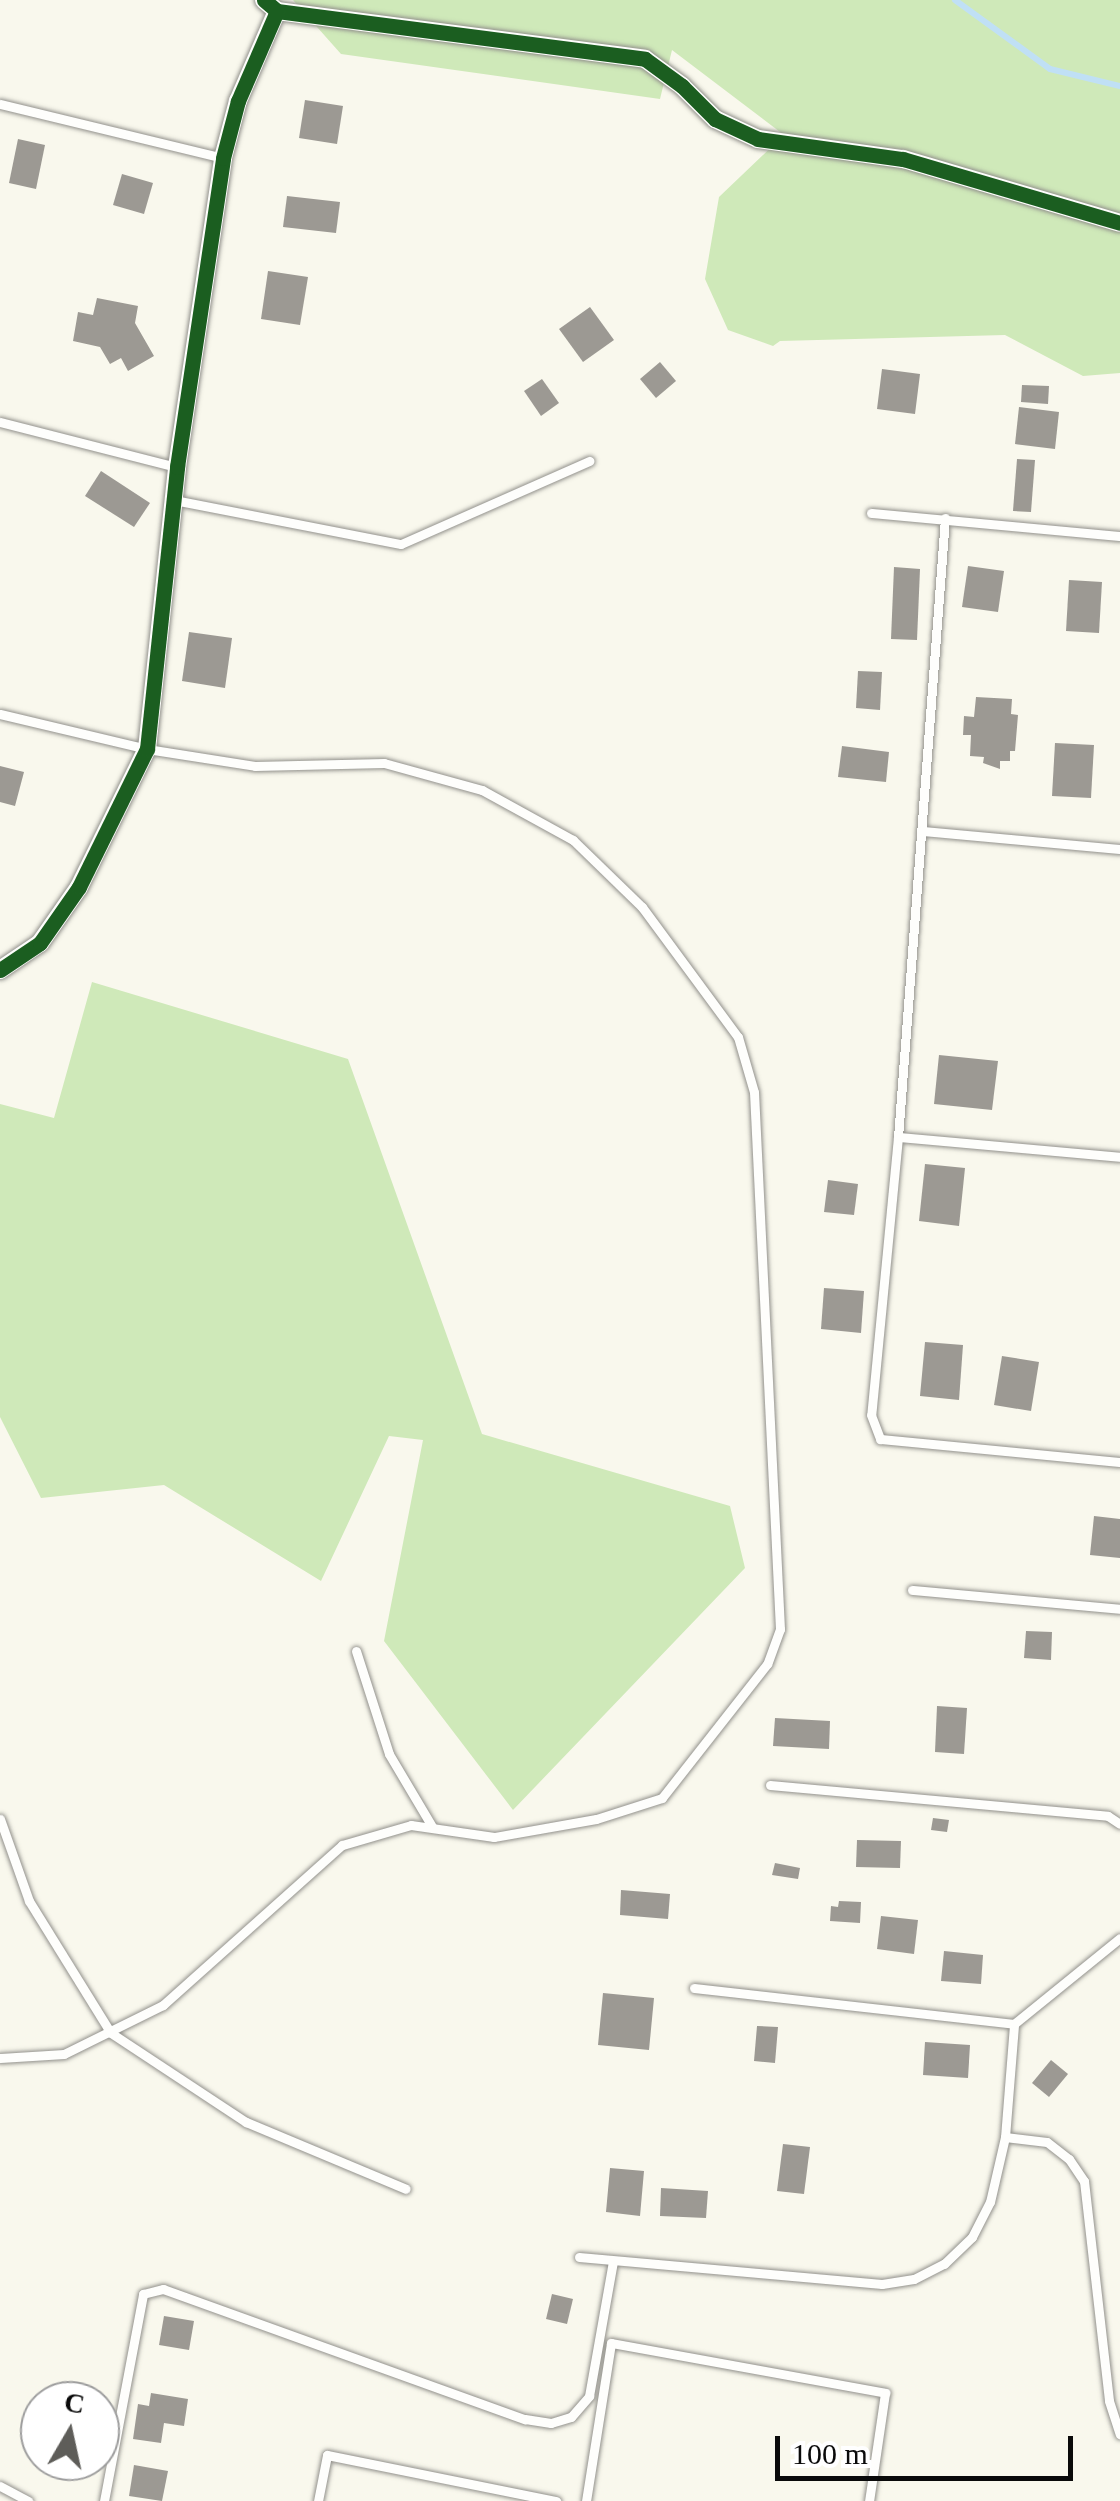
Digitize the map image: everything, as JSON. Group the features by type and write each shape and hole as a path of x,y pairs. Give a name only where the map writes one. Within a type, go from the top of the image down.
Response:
{"street":[{"path":"0,970 40,943 79,887 147,749 177,468 223,158 271,5 646,59 682,86 714,119 758,140 903,160 1120,223"}],"lane":[{"path":"0,104 223,158"},
{"path":"0,422 177,468"},
{"path":"174,500 401,544 589,461"},
{"path":"871,514 1120,536"},
{"path":"945,518 898,1137 871,1414 880,1440 1120,1462"},
{"path":"0,714 147,749 254,766 384,763 482,790 574,840 642,907 738,1038 754,1092 780,1629 767,1664 662,1798 596,1819 494,1837 411,1824 342,1844 163,2005 64,2054 0,2058"},
{"path":"922,832 1120,849"},
{"path":"898,1137 1120,1158"},
{"path":"912,1590 1120,1609"},
{"path":"356,1651 389,1754 432,1828"},
{"path":"770,1785 1108,1816 1120,1824"},
{"path":"0,1819 30,1901 111,2033 246,2122 406,2189"},
{"path":"694,1988 1014,2024 1120,1938"},
{"path":"578,2257 882,2284 914,2279 944,2264 972,2237 990,2202 1005,2138 1014,2024"},
{"path":"1005,2138 1047,2142 1069,2159 1084,2181 1108,2401 1120,2434"},
{"path":"104,2501 142,2294 163,2289 551,2424 571,2418 589,2396 613,2261"},
{"path":"586,2501 611,2343 886,2393 869,2501"},
{"path":"318,2501 327,2455 556,2501"},
{"path":"0,2486 28,2501"}],"green space":[{"path":"293,0 1120,0 1120,373 1083,376 1005,335 780,341 773,346 728,330 705,279 719,197 784,135 672,50 660,99 341,54"},
{"path":"92,982 348,1059 482,1434 730,1506 745,1568 513,1810 384,1641 423,1440 389,1436 321,1581 164,1485 41,1498 0,1417 0,1104 54,1118"}],"building":[{"path":"305,100 343,106 337,144 299,138"},
{"path":"18,139 45,145 36,189 9,183"},
{"path":"122,174 153,183 144,214 113,205"},
{"path":"287,196 340,202 336,233 283,227"},
{"path":"268,271 308,277 300,325 261,319"},
{"path":"97,298 138,306 135,323 154,356 128,371 121,358 110,364 100,347 73,341 78,312 93,315"},
{"path":"590,307 614,340 583,362 559,329"},
{"path":"660,362 676,381 656,398 640,379"},
{"path":"882,369 920,374 915,414 877,409"},
{"path":"542,379 559,403 541,416 524,391"},
{"path":"1022,385 1049,386 1048,404 1021,402"},
{"path":"1019,407 1059,412 1055,449 1015,444"},
{"path":"1017,459 1035,460 1031,512 1013,511"},
{"path":"101,471 150,503 134,527 85,496"},
{"path":"968,566 1004,571 998,612 962,607"},
{"path":"894,567 920,569 917,640 891,639"},
{"path":"1069,580 1102,582 1099,633 1066,631"},
{"path":"189,632 232,638 225,688 182,681"},
{"path":"858,671 882,672 880,710 856,708"},
{"path":"976,697 1012,699 1011,714 1018,715 1015,751 1010,751 1010,761 1000,761 1000,769 983,763 984,757 970,756 971,735 963,735 964,716 974,717"},
{"path":"1055,743 1094,745 1091,798 1052,796"},
{"path":"842,746 889,752 886,782 838,777"},
{"path":"0,766 24,772 15,806 0,802"},
{"path":"939,1055 998,1061 992,1110 934,1104"},
{"path":"925,1164 965,1168 959,1226 919,1221"},
{"path":"828,1180 858,1184 854,1215 824,1212"},
{"path":"824,1288 864,1291 861,1333 821,1329"},
{"path":"925,1342 963,1345 959,1400 920,1396"},
{"path":"1002,1356 1039,1362 1031,1411 994,1405"},
{"path":"1094,1516 1120,1519 1120,1558 1090,1555"},
{"path":"1026,1631 1052,1632 1051,1660 1024,1658"},
{"path":"937,1706 967,1708 964,1754 935,1752"},
{"path":"775,1718 830,1721 829,1749 773,1746"},
{"path":"933,1818 949,1820 947,1832 931,1830"},
{"path":"857,1840 901,1841 900,1868 856,1867"},
{"path":"775,1863 800,1868 798,1879 772,1875"},
{"path":"621,1890 670,1894 668,1919 620,1915"},
{"path":"839,1901 861,1902 860,1923 830,1921 831,1906 838,1907"},
{"path":"881,1916 918,1920 914,1954 877,1949"},
{"path":"944,1951 983,1955 981,1984 941,1981"},
{"path":"603,1993 654,1998 649,2050 598,2045"},
{"path":"757,2026 778,2027 775,2063 754,2061"},
{"path":"925,2042 970,2045 968,2078 923,2075"},
{"path":"1051,2060 1068,2074 1049,2097 1032,2083"},
{"path":"783,2144 810,2147 804,2194 777,2191"},
{"path":"610,2168 644,2171 640,2216 606,2212"},
{"path":"661,2188 708,2191 706,2218 660,2216"},
{"path":"552,2294 573,2299 567,2324 546,2319"},
{"path":"164,2316 194,2321 189,2350 159,2345"},
{"path":"151,2393 188,2399 184,2426 164,2423 161,2443 133,2439 138,2404 149,2406"},
{"path":"134,2465 168,2471 162,2501 129,2496"}],"waterway":[{"path":"955,0 1050,69 1120,86"}],"cycle path":[{"path":"264,0 277,11 645,59 682,86 715,119 758,139 903,159 1120,223"},
{"path":"0,970 40,943 79,887 147,749 177,467 223,158 238,101 277,11"}]}
